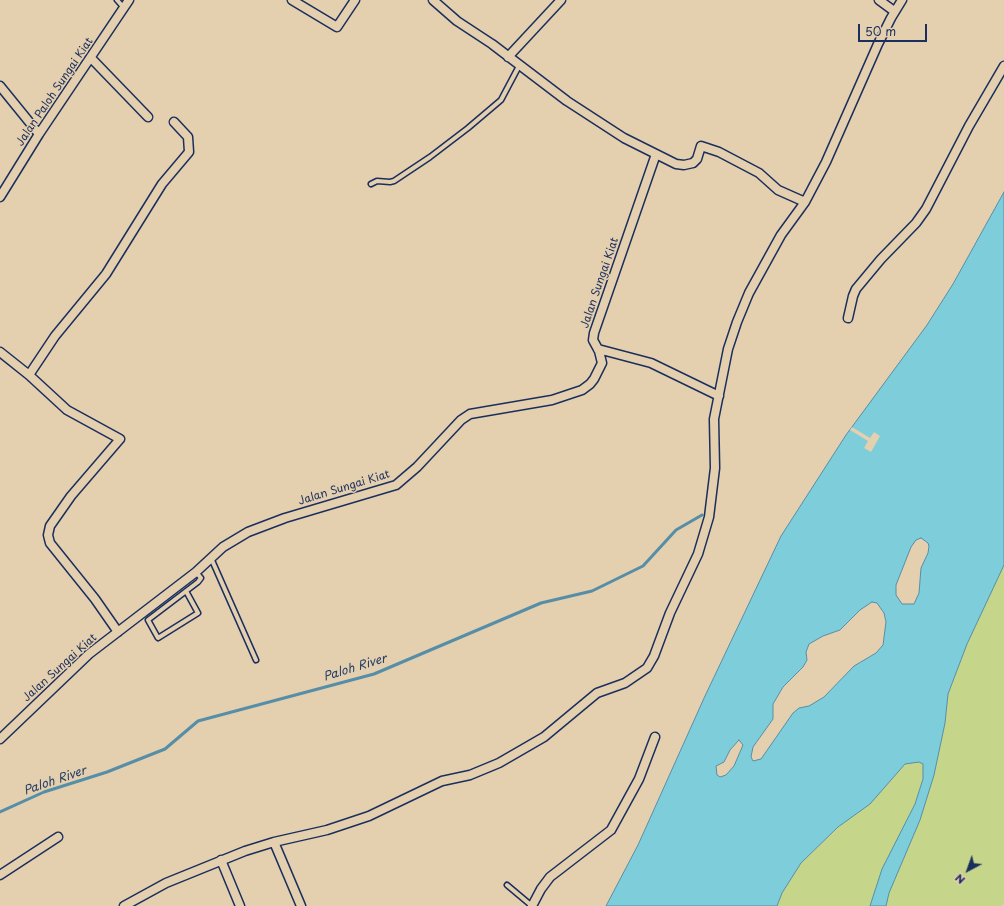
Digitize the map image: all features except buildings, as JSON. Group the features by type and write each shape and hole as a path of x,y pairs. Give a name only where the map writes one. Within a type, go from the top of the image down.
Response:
{"street":[{"name":"Jalan Paloh Sungai Kiat","path":"0,197 39,134 129,0"},
{"path":"292,0 337,27 356,0"},
{"path":"432,0 457,20 492,44 519,66 579,109 624,138 676,164 684,165 692,163 697,159 701,146 719,152 759,174 778,190 805,202"},
{"path":"508,57 561,0"},
{"path":"879,0 894,12"},
{"path":"124,906 166,883 222,860 274,842 327,830 369,816 442,781 470,776 499,763 544,737 597,693 625,683 638,676 647,668 654,656 670,613 698,554 709,517 715,468 714,419 728,349 749,293 781,235 805,202 826,162 863,77 894,12 902,0"},
{"path":"91,58 148,117"},
{"path":"848,318 856,289 881,259 916,223 926,209 969,126 1004,66"},
{"path":"0,86 39,134"},
{"path":"29,375 55,336 106,274 162,184 189,152 188,137 174,122"},
{"name":"Jalan Sungai Kiat","path":"0,738 80,662 196,572 223,547 248,532 285,518 396,485 418,467 461,420 470,414 552,400 582,390 594,379 602,363 598,349 593,340 594,333 656,154"},
{"path":"598,349 651,363 719,396"},
{"path":"0,352 29,375 67,410 120,439 71,496 50,526 48,535 50,544 95,599 118,632"},
{"path":"532,906 541,889 550,877 610,830 639,779 654,737"},
{"path":"0,875 58,837"},
{"path":"274,842 301,906"},
{"path":"222,860 240,906"}],"lane":[{"path":"117,0 124,8"},
{"path":"371,184 377,181 394,181 430,157 468,128 501,100 519,66"},
{"path":"211,558 256,660"},
{"path":"186,591 198,613 158,638 147,623 148,620 200,580 201,578 196,572"},
{"path":"507,885 532,906"}],"green space":[{"path":"1004,565 1004,904 1001,906 886,906 889,893 920,820 934,775 945,723 948,694 967,644"},
{"path":"919,762 923,764 923,779 915,804 873,896 870,906 777,906 782,893 801,863 906,764"}],"water":[{"path":"1004,192 1004,565 967,644 948,694 945,723 934,775 920,820 889,893 886,906 870,906 882,869 915,804 923,779 923,764 919,762 905,764 870,804 838,827 801,863 782,893 777,906 606,906 638,845 705,696 781,536 846,435 927,325 953,284","holes":["921,538 928,543 929,546 928,553 921,568 919,593 914,604 902,604 896,595 896,585 911,547 916,540","872,602 877,603 884,613 886,622 883,645 876,653 854,666 824,697 809,706 799,708 793,713 761,759 753,761 751,757 753,747 773,719 773,704 783,687 803,667 807,660 806,652 809,644 823,636 840,630 860,610","739,740 743,745 734,766 726,775 720,777 717,775 716,766 724,762 730,750"]}],"pier":[{"path":"852,427 870,438 874,432 880,436 871,452 864,448 868,441 850,430"}],"waterway":[{"name":"Paloh River","path":"0,812 44,792 107,772 165,749 198,721 374,674 541,603 592,591 643,566 676,530 702,515"}]}
